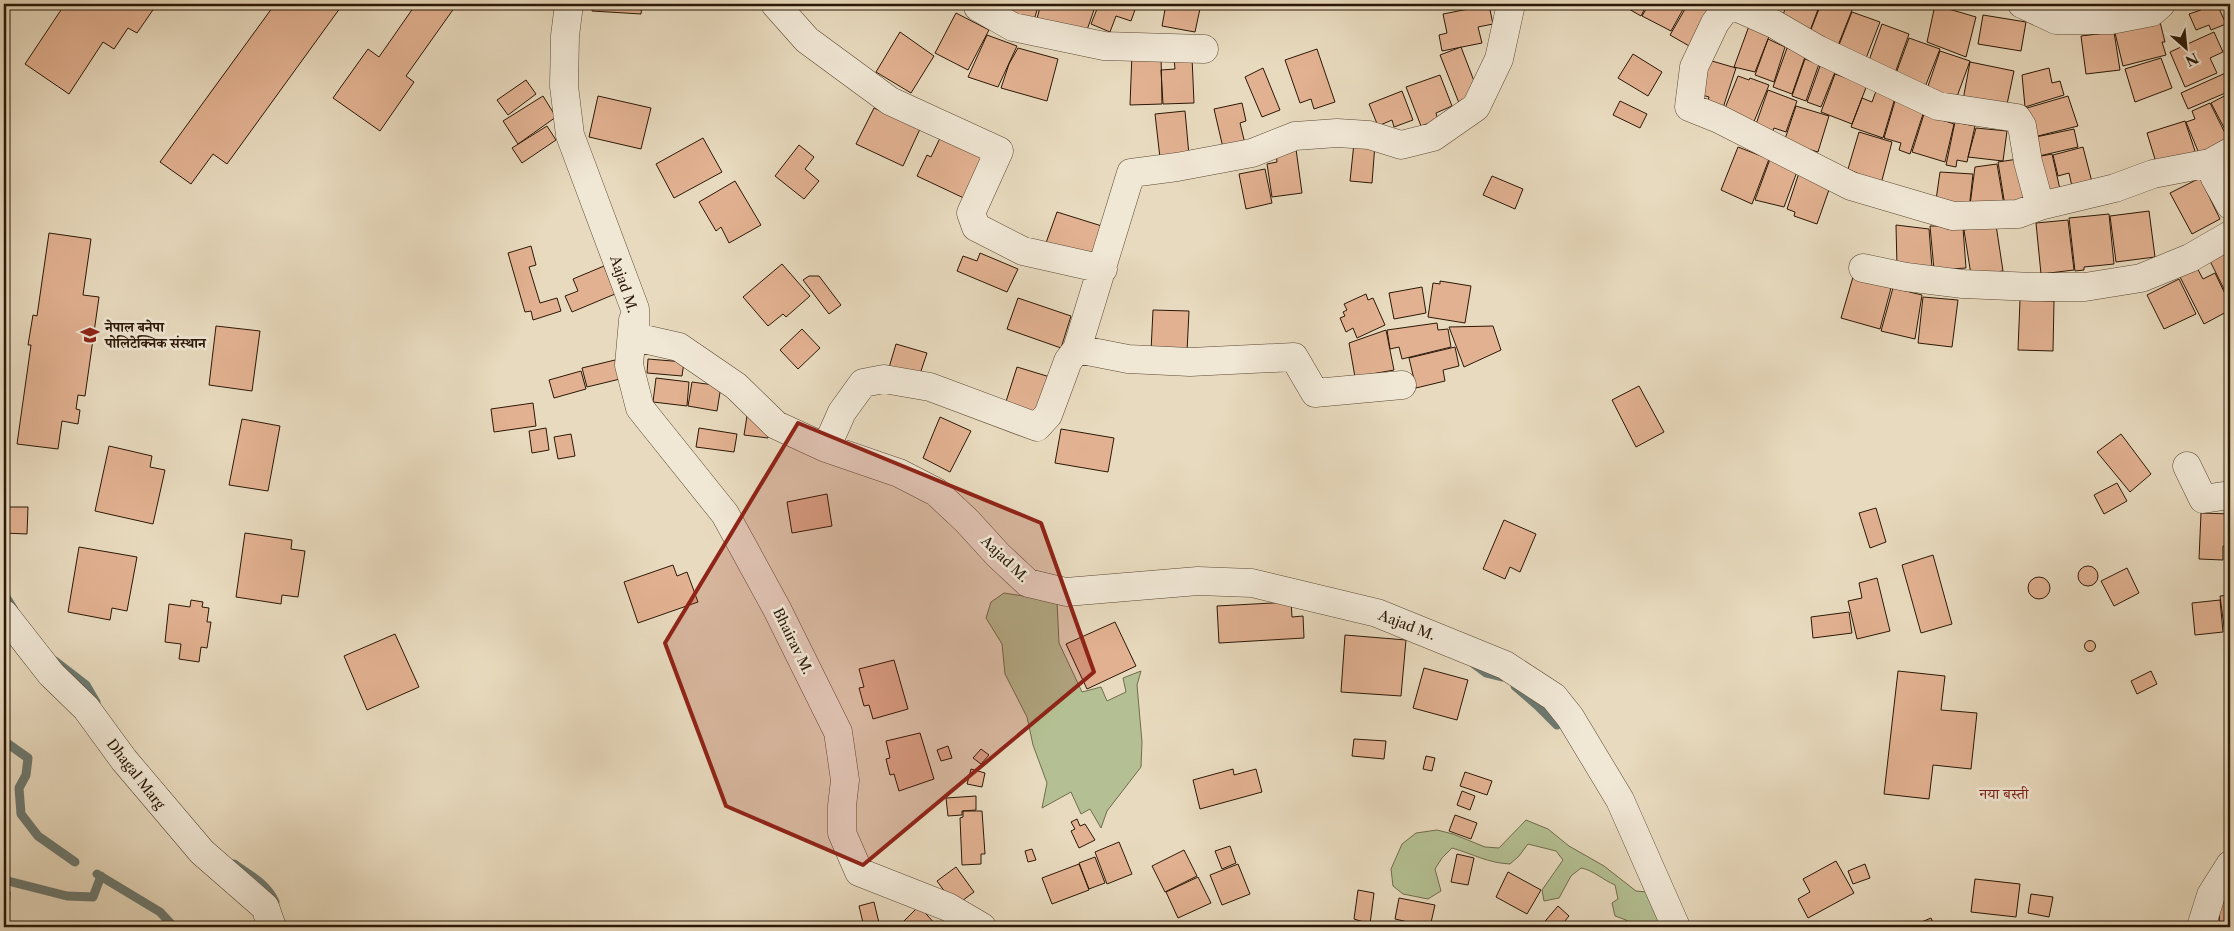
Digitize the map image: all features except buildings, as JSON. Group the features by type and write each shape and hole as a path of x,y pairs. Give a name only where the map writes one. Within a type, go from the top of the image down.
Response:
{"street":[{"name":"Aajad M.","path":"570,4 565,36 564,86 570,135 635,309 635,337 679,347 736,386 776,425 826,448 898,473 936,492 968,521 998,555 1028,584 1066,592 1198,581 1252,583 1377,613 1505,665 1554,697 1570,717 1620,800 1632,831 1676,927"},
{"path":"775,4 807,40 890,101 998,151 971,212 976,227 1024,251 1103,269"},
{"path":"826,448 842,412 863,383 884,379 930,387 1038,427 1048,415 1068,362 1077,349 1131,173 1177,168 1252,153 1295,136 1337,133 1369,135 1401,145 1433,137 1476,107 1499,59 1511,4"},
{"path":"2040,206 2028,162 2022,126 2016,118 1938,106 1820,50 1774,24 1729,4 1716,23 1694,68 1689,107 1726,122 1851,186 1953,216 2018,214 2040,206 2115,188 2153,174 2220,157 2215,178 2230,205"},
{"path":"2022,4 2056,20 2111,20 2152,12 2161,4"},
{"path":"977,5 1013,27 1104,46 1204,48"},
{"path":"1863,268 1906,277 1964,284 2034,288 2085,287 2141,278 2190,258 2230,236"},
{"name":"Bhairav M.","path":"635,309 630,334 629,365 640,408 726,514 777,609 838,732 845,780 842,806 842,833 859,872 948,907 982,927"},
{"path":"1077,349 1128,359 1190,362 1294,357 1316,393 1402,385"},
{"path":"2186,466 2203,499 2230,494"},
{"name":"Dhagal Marg","path":"4,614 51,674 86,708 124,760 202,852 265,907 272,927"},
{"path":"2201,927 2212,895 2230,865"}],"highlighted area":[{"path":"798,423 1041,523 1094,672 863,865 726,806 665,643"}],"green space":[{"path":"1004,593 1057,601 1059,643 1082,692 1101,687 1107,701 1126,692 1123,678 1141,671 1137,685 1142,742 1141,767 1107,811 1101,828 1090,809 1081,814 1071,792 1042,808 1047,783 1033,745 1027,717 1005,674 1002,644 986,618 991,602"},
{"path":"1526,820 1548,829 1569,846 1604,866 1636,891 1647,892 1665,927 1636,927 1626,920 1615,916 1612,903 1618,899 1615,885 1581,868 1571,876 1559,898 1544,901 1542,890 1563,860 1556,851 1528,844 1510,864 1488,860 1452,848 1435,869 1441,891 1428,899 1403,894 1393,886 1391,869 1402,844 1416,833 1437,830 1453,834 1485,847 1499,848"}],"waterway":[{"path":"4,594 14,610"},
{"path":"55,661 86,685 96,702"},
{"path":"1474,664 1486,673 1502,677"},
{"path":"1515,686 1557,725"},
{"path":"4,741 28,758 26,775 19,788 21,814 38,836 75,862"},
{"path":"234,864 262,885 272,895 275,902"},
{"path":"97,874 160,912 174,927"},
{"path":"4,880 67,896 93,897 101,876"}],"place":[{"name":"नेपाल बनेपा पोलिटेक्निक संस्थान","path":"90,335"}],"district":[{"name":"नया बस्ती","path":"2004,794"}]}
